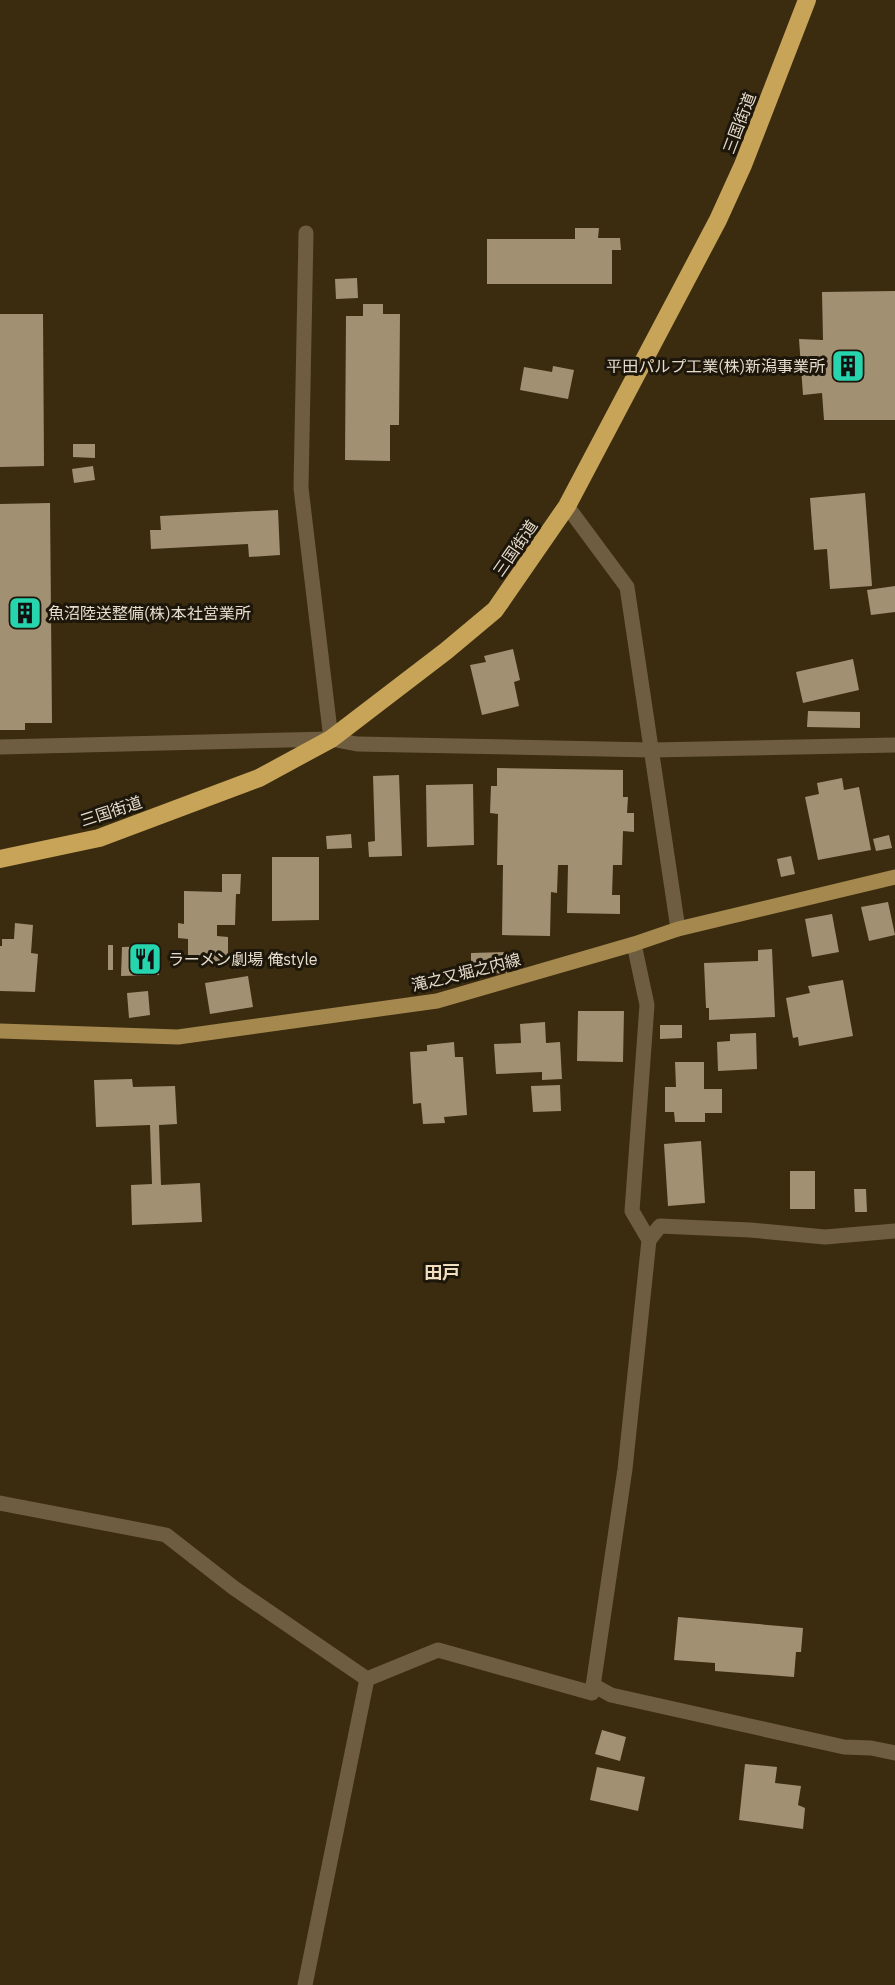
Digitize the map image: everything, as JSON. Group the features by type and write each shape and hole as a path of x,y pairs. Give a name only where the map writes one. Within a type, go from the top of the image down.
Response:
{"highway":[{"name":"三国街道","path":"0,859 99,838 259,778 331,739 446,651 495,610 567,506 718,220 743,165 807,0"}],"main road":[{"name":"滝之又堀之内線","path":"0,1031 178,1037 437,1001 678,929 895,877"}],"street":[{"path":"306,233 301,488 331,739"},
{"path":"567,506 627,587 678,929"},
{"path":"0,747 331,739 357,744 652,750 895,745"},
{"path":"634,944 647,1005 632,1211 649,1240"},
{"path":"367,1679 438,1650 592,1693 625,1469 649,1240 660,1226 750,1230 825,1237 895,1231"},
{"path":"0,1503 166,1535 234,1588 367,1679"},
{"path":"304,1985 367,1679"},
{"path":"593,1684 611,1695 844,1747 871,1748 895,1753"}],"building":[{"path":"575,228 599,228 598,238 620,238 621,250 612,250 612,284 487,284 487,239 575,239"},
{"path":"357,278 358,298 336,299 335,279"},
{"name":"平田パルプ工業(株)新潟事業所","path":"895,291 895,420 824,420 822,393 803,395 799,339 823,340 822,292"},
{"path":"363,304 383,304 383,314 400,314 399,425 390,425 390,461 345,460 346,316 363,316"},
{"path":"0,314 43,314 44,466 0,467"},
{"path":"553,366 574,370 568,399 520,390 524,367 552,372"},
{"path":"73,444 95,444 95,458 73,457"},
{"path":"93,466 95,480 74,483 72,469"},
{"path":"865,493 872,586 830,589 827,549 814,550 810,498"},
{"name":"魚沼陸送整備(株)本社営業所","path":"50,503 52,723 25,723 25,730 0,730 0,504"},
{"path":"278,510 280,555 249,557 248,544 151,549 150,530 161,530 160,516"},
{"path":"895,586 895,612 871,615 867,590"},
{"path":"513,649 520,680 514,682 519,706 482,715 470,665 486,662 484,656"},
{"path":"853,659 859,690 803,703 796,672"},
{"path":"808,711 860,712 860,728 807,727"},
{"path":"497,768 623,770 623,797 628,797 627,813 634,813 634,832 623,831 622,865 613,865 612,895 620,895 620,914 567,913 568,865 558,865 557,893 551,892 550,936 502,935 503,865 497,865 498,814 490,813 491,786 497,786"},
{"path":"399,775 402,856 369,857 368,842 375,841 373,776"},
{"path":"842,778 844,790 859,787 871,850 818,860 805,797 819,794 817,783"},
{"path":"473,784 474,845 427,847 426,785"},
{"path":"351,834 352,848 327,849 326,836"},
{"path":"889,835 892,848 876,851 873,839"},
{"path":"791,856 795,874 781,877 777,859"},
{"path":"272,857 319,857 319,920 272,921"},
{"path":"222,874 241,874 240,894 236,894 235,925 217,925 217,936 228,937 228,963 204,962 204,957 188,957 188,939 178,938 178,923 184,924 184,891 222,892"},
{"path":"888,902 895,935 869,941 861,907"},
{"path":"832,914 839,952 812,957 805,919"},
{"path":"15,923 33,925 31,953 38,954 35,992 0,991 0,946 2,946 2,939 14,939"},
{"path":"108,945 113,945 113,970 108,970"},
{"path":"159,946 159,975 121,976 122,947"},
{"path":"772,949 775,1017 709,1020 709,1008 706,1008 704,963 758,961 758,950"},
{"path":"507,952 507,973 471,974 471,953"},
{"path":"248,976 253,1007 210,1014 205,983"},
{"path":"843,980 853,1036 799,1046 798,1037 793,1038 786,998 810,993 808,986"},
{"path":"148,991 150,1015 129,1018 127,993"},
{"path":"578,1011 624,1011 623,1062 577,1061"},
{"path":"545,1022 546,1043 560,1042 562,1079 542,1080 542,1072 496,1074 494,1044 521,1043 520,1024"},
{"path":"660,1025 682,1025 682,1038 660,1039"},
{"path":"756,1033 757,1069 718,1071 717,1042 730,1041 730,1034"},
{"path":"454,1042 455,1057 463,1057 467,1115 444,1117 445,1123 423,1124 421,1103 413,1104 410,1052 427,1051 427,1045"},
{"path":"675,1062 704,1062 704,1089 722,1089 722,1113 705,1113 705,1122 675,1122 674,1112 665,1112 665,1087 676,1087"},
{"path":"132,1079 133,1087 175,1086 177,1124 159,1125 161,1185 200,1183 202,1222 132,1225 131,1185 152,1184 150,1125 96,1127 94,1080"},
{"path":"560,1085 561,1111 533,1112 531,1086"},
{"path":"701,1141 705,1203 668,1206 664,1144"},
{"path":"790,1171 815,1171 815,1209 790,1209"},
{"path":"854,1189 866,1189 867,1212 855,1212"},
{"path":"678,1617 803,1628 801,1652 796,1652 794,1677 715,1671 715,1663 674,1660"},
{"path":"602,1730 626,1737 620,1761 595,1754"},
{"path":"745,1764 777,1767 775,1783 801,1786 798,1805 805,1808 803,1829 739,1820"},
{"path":"597,1767 645,1777 638,1811 590,1800"}],"place":[{"name":"平田パルプ工業(株)新潟事業所","path":"848,366"},
{"name":"魚沼陸送整備(株)本社営業所","path":"25,613"},
{"name":"ラーメン劇場 俺style","path":"145,959"}],"district":[{"name":"田戸","path":"442,1273"}]}
